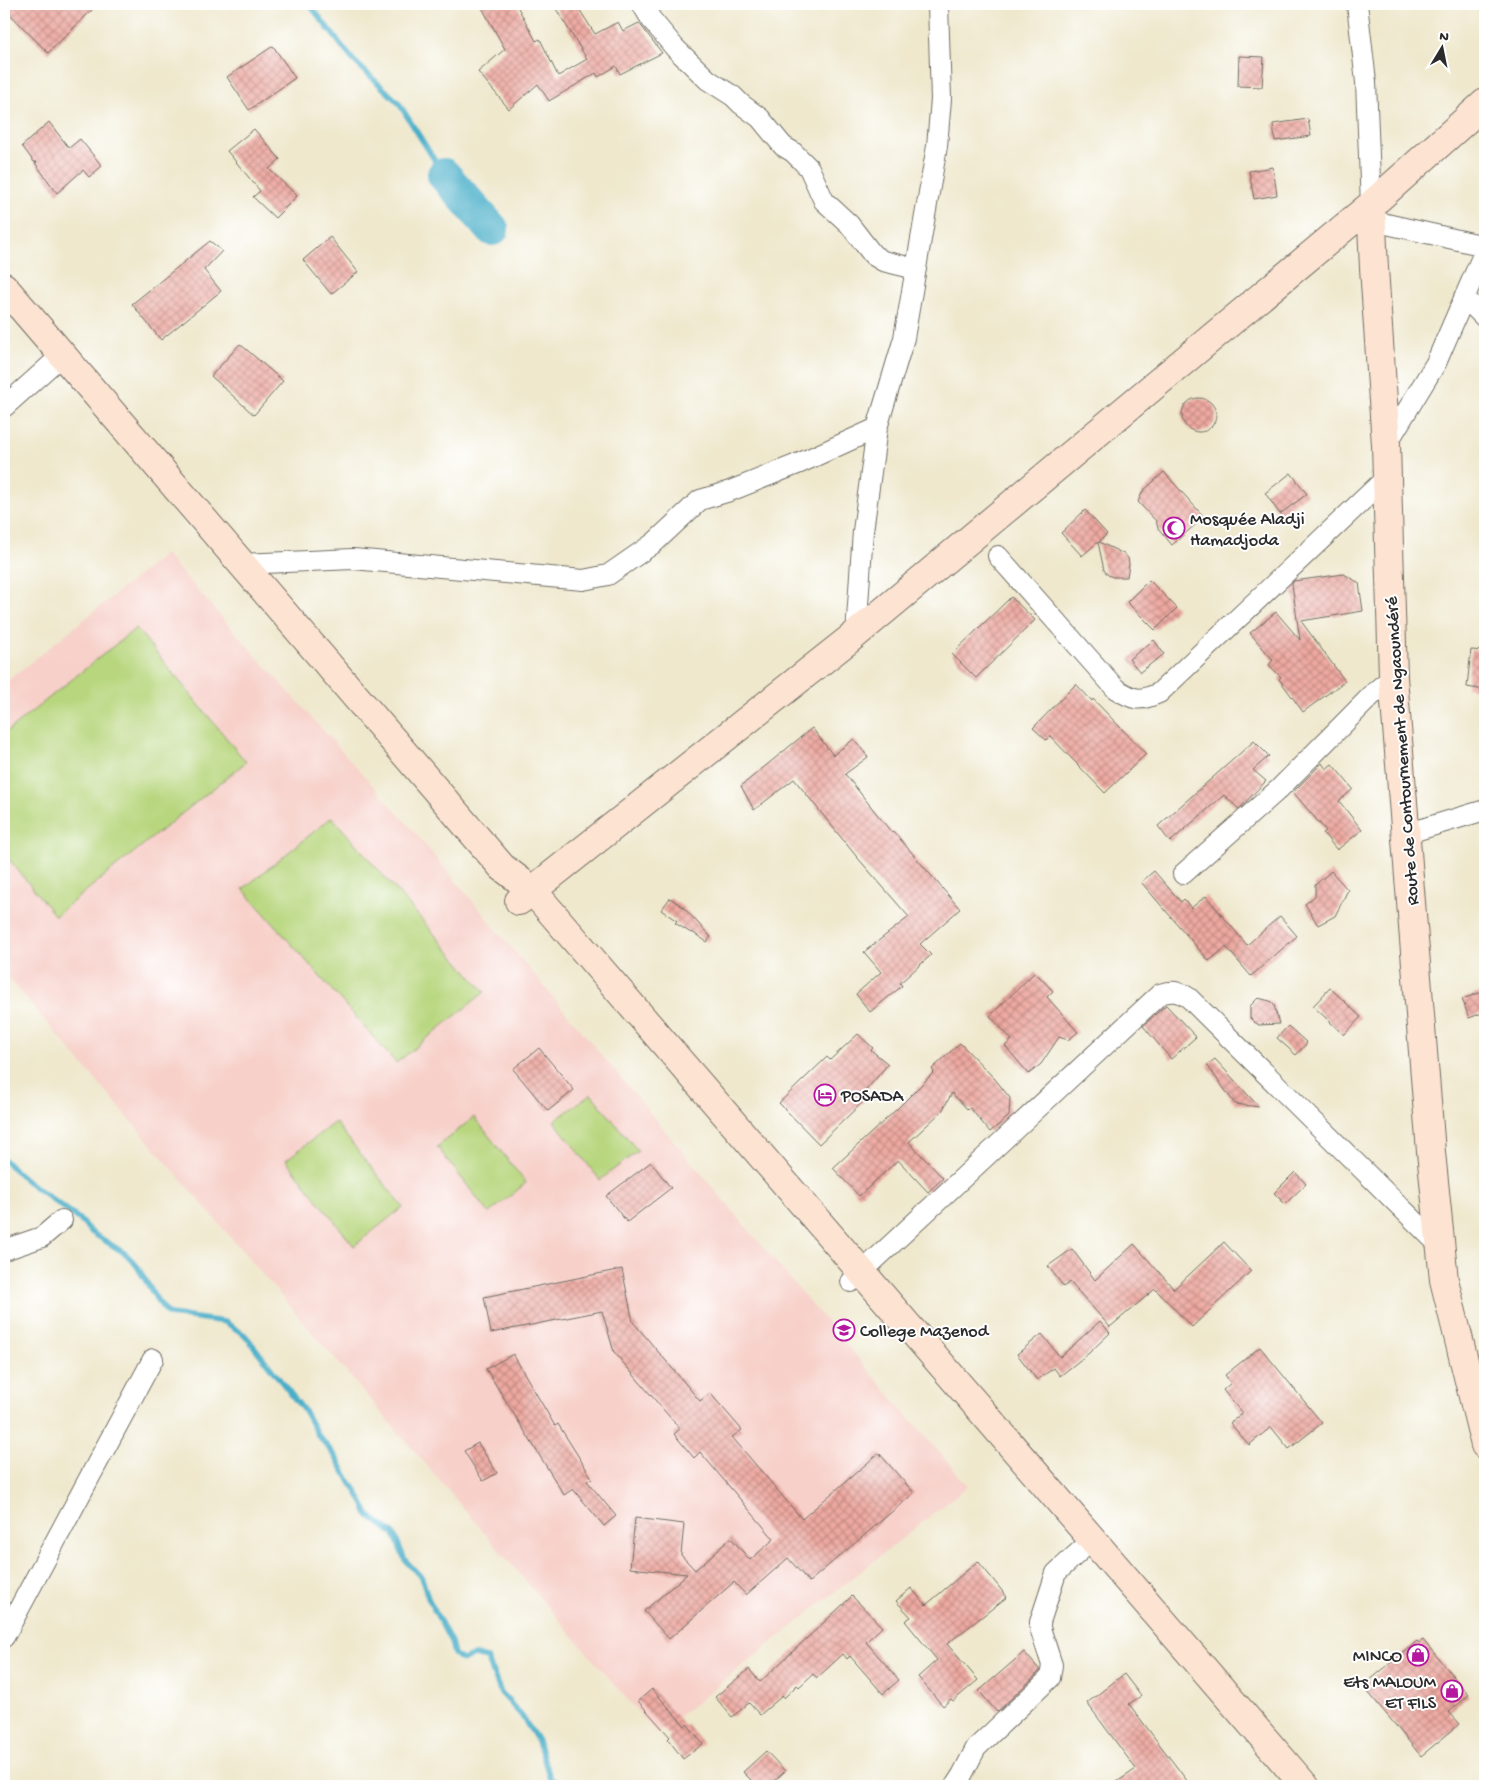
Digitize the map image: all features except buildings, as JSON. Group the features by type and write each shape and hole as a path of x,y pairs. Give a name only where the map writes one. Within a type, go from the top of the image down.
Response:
{"street":[{"path":"642,4 650,19 675,48 708,80 733,96 760,118 783,146 793,152 809,168 824,201 849,224 873,255 883,261 916,269"},
{"path":"856,634 863,531 877,428 904,338 937,146 940,121 938,4"},
{"path":"1357,4 1366,82 1372,213"},
{"path":"526,896 856,634 1372,213 1485,102"},
{"path":"1372,213 1485,248 1436,363 1386,446"},
{"name":"Route de Contournement de Ngaoundéré","path":"1372,213 1386,446 1385,479 1393,677 1444,1280 1485,1445"},
{"path":"4,287 1086,1545 1282,1786"},
{"path":"1464,297 1485,318"},
{"path":"4,407 62,355"},
{"path":"242,564 353,559 583,580 608,575 654,543 700,500 730,491 877,428"},
{"path":"998,556 1116,689 1132,699 1146,699 1159,693 1385,479"},
{"path":"1184,874 1279,789 1371,696 1393,677"},
{"path":"1405,834 1485,810"},
{"path":"856,1277 1160,994 1170,990 1182,993 1189,998 1441,1247"},
{"path":"4,1250 42,1237 62,1220"},
{"path":"4,1637 153,1359"},
{"path":"955,1786 976,1748 1050,1678 1052,1665 1040,1628 1040,1622 1056,1573 1086,1545"},
{"path":"1086,1545 1305,1786"}],"shaded area":[{"path":"165,554 411,828 789,1278 968,1486 657,1734 4,973 4,684"}],"green space":[{"path":"136,628 246,762 55,916 4,853 4,734"},
{"path":"332,817 485,992 396,1063 243,889"},
{"path":"591,1094 638,1151 600,1180 554,1121"},
{"path":"474,1117 526,1183 489,1213 437,1147"},
{"path":"335,1122 403,1207 354,1246 286,1160"}],"waterway":[{"path":"309,4 353,60 398,102 444,175"},
{"path":"444,175 492,229"},
{"path":"4,1160 27,1181 79,1219 91,1232 126,1254 137,1266 157,1300 168,1314 225,1322 245,1335 305,1412 317,1434 336,1457 368,1515 394,1534 405,1560 422,1578 428,1598 451,1642 454,1654 464,1660 474,1655 487,1658 501,1693 521,1715 538,1741 550,1778 563,1786 567,1786"}],"place":[{"name":"Mosquée Aladji Hamadjoda","path":"1174,528"},
{"name":"POSADA","path":"825,1095"},
{"name":"College Mazenod","path":"844,1330"},
{"name":"MINCO","path":"1418,1655"},
{"name":"Ets MALOUM ET FILS","path":"1452,1691"}]}
